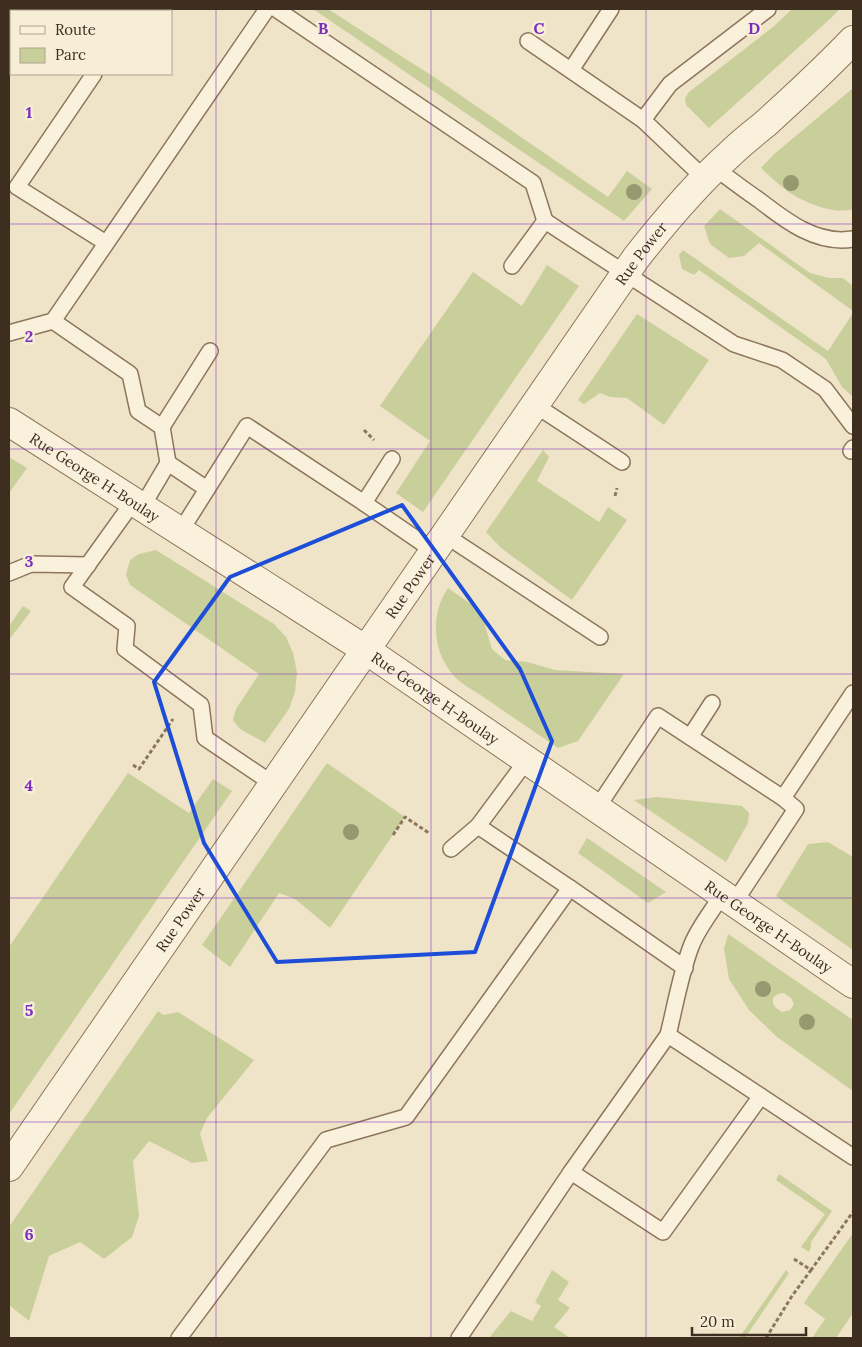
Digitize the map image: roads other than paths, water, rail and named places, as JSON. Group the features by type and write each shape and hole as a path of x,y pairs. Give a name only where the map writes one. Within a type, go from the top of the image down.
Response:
{"street":[{"name":"Rue Power","path":"9,1167 625,274 664,222 709,173 834,61 853,40"},
{"name":"Rue George H-Boulay","path":"9,422 366,650 853,984"}],"lane":[{"path":"9,333 53,322 267,9"},
{"path":"276,9 533,182 545,221 734,344 782,360 796,369 825,389 853,426"},
{"path":"571,70 611,9"},
{"path":"643,120 670,84 768,9"},
{"path":"528,41 643,120 709,173 789,223 817,236 833,240 853,239"},
{"path":"93,75 13,184 106,243"},
{"path":"512,266 545,221"},
{"path":"53,322 130,374 138,412 162,427"},
{"path":"210,351 162,427 168,463 72,587 128,626 125,650 201,705 205,738 273,784"},
{"path":"535,405 622,462"},
{"path":"180,532 247,426 364,503 440,543 600,637"},
{"path":"364,503 392,459"},
{"path":"168,463 207,489"},
{"path":"9,573 31,564 88,565"},
{"path":"783,798 853,693"},
{"path":"690,737 712,703"},
{"path":"459,1338 668,1035 684,968 692,944 702,926 728,899 796,808 658,716 597,808"},
{"path":"451,849 478,826 527,760"},
{"path":"478,826 684,968"},
{"path":"179,1338 326,1140 406,1117 570,888"},
{"path":"668,1035 853,1157"},
{"path":"572,1172 663,1232 761,1096"}]}
